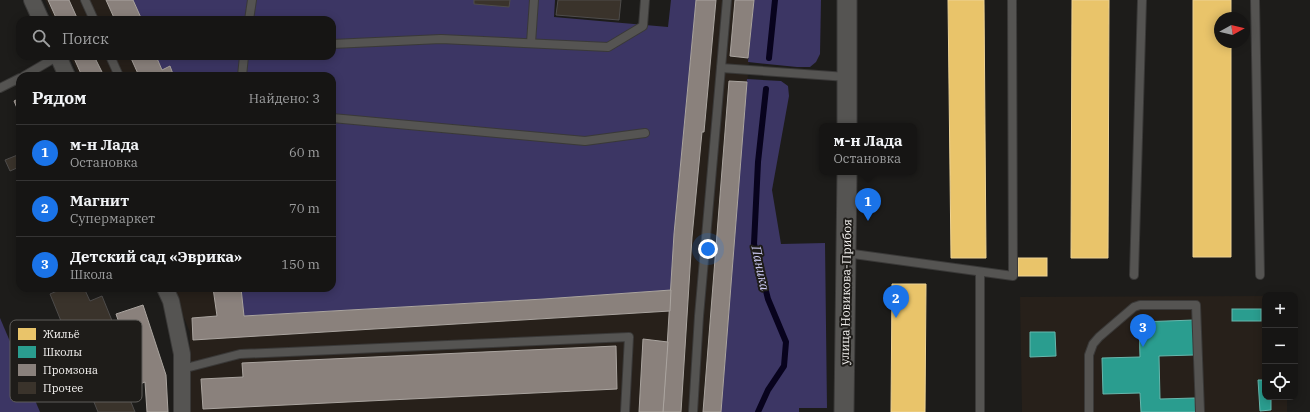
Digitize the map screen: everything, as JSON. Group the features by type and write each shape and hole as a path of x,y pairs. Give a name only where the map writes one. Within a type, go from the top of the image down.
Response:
{"street":[{"path":"32,0 39,16"},
{"path":"847,0 847,123"},
{"path":"60,60 65,72"},
{"name":"улица Новикова-Прибоя","path":"844,412 847,175"},
{"path":"168,292 177,326 182,354 182,412"}],"lane":[{"path":"85,0 92,16"},
{"path":"250,16 252,0"},
{"path":"531,43 534,0"},
{"path":"336,44 441,39 608,47 643,26 645,0"},
{"path":"693,412 699,316 727,0"},
{"path":"846,253 1013,276 1012,0"},
{"path":"1134,275 1142,0"},
{"path":"1256,0 1260,275"},
{"path":"31,72 51,60"},
{"path":"112,60 116,72"},
{"path":"242,72 244,60"},
{"path":"721,68 847,77"},
{"path":"0,88 16,80"},
{"path":"336,118 585,141 646,133"},
{"path":"980,272 980,412"},
{"path":"1089,412 1088,355 1093,344 1134,307 1140,305 1196,305 1200,412"},
{"path":"182,369 240,354 629,336 625,412"}],"shaded area":[{"path":"45,0 133,0 140,16 52,16"},
{"path":"133,0 555,0 554,17 668,27 671,0 696,0 674,234 671,290 544,299 244,316 241,292 336,292 336,72 172,72 170,67 162,70 158,60 336,60 336,16 140,16"},
{"path":"696,0 754,0 721,412 190,412 190,332 173,292 336,292 336,289 671,290 674,234"},
{"path":"754,0 821,0 820,54 816,62 810,67 797,67 748,62"},
{"path":"72,60 162,60 170,66 172,72 77,72"},
{"path":"747,79 781,81 788,86 789,96 772,190 781,244 825,243 827,408 799,408 799,412 721,412"},
{"path":"1262,296 1262,400 1287,400 1287,412 1022,412 1020,297"},
{"path":"0,318 10,342 10,402 36,402 40,412 0,412"}],"building: Жильё":[{"path":"948,0 984,0 986,258 951,258"},
{"path":"1072,0 1109,0 1108,258 1071,258"},
{"path":"1193,0 1231,0 1231,12 1214,12 1214,48 1231,48 1231,257 1193,257"},
{"path":"1018,258 1047,258 1047,276 1018,276"},
{"path":"892,284 926,284 925,412 891,412"}],"building: Школы":[{"path":"1232,309 1261,309 1261,321 1232,321"},
{"path":"1194,320 1194,355 1159,356 1160,399 1195,398 1196,412 1141,412 1140,393 1103,394 1102,358 1140,357 1139,322"},
{"path":"1030,332 1055,332 1056,356 1030,357"},
{"path":"1258,380 1262,380 1262,400 1271,400 1271,410 1260,411"}],"building: Промзона":[{"path":"48,0 69,0 76,16 55,16"},
{"path":"106,0 133,0 140,16 113,16"},
{"path":"696,0 716,0 704,132 702,132 692,237 681,412 663,412 674,234"},
{"path":"735,0 754,0 748,58 730,56"},
{"path":"75,60 96,60 102,72 80,72"},
{"path":"132,60 158,60 162,70 170,66 172,72 137,72"},
{"path":"729,81 747,82 721,412 703,412"},
{"path":"671,290 670,311 193,340 192,318 217,316 214,292 241,292 244,316 544,299"},
{"path":"143,305 166,375 168,412 147,412 145,382 142,383 142,320 118,320 116,314"},
{"path":"643,339 668,342 663,412 639,412"},
{"path":"616,346 617,389 203,409 201,379 243,377 242,363"}],"building: Прочее":[{"path":"474,0 510,0 509,7 474,4"},
{"path":"558,0 621,0 619,20 556,15"},
{"path":"16,156 16,168 10,171 5,160"},
{"path":"55,292 86,292 90,301 102,296 112,320 61,320 50,294"},
{"path":"94,402 131,402 135,412 98,412"}],"waterway":[{"name":"Паника","path":"769,58 775,0"},
{"name":"Паника","path":"758,412 768,390 784,366 786,342 768,299 754,244 758,162 766,89"}],"place":[{"name":"м-н Лада","path":"868,221"},
{"name":"Магнит","path":"896,318"},
{"name":"Детский сад «Эврика»","path":"1143,347"}]}
